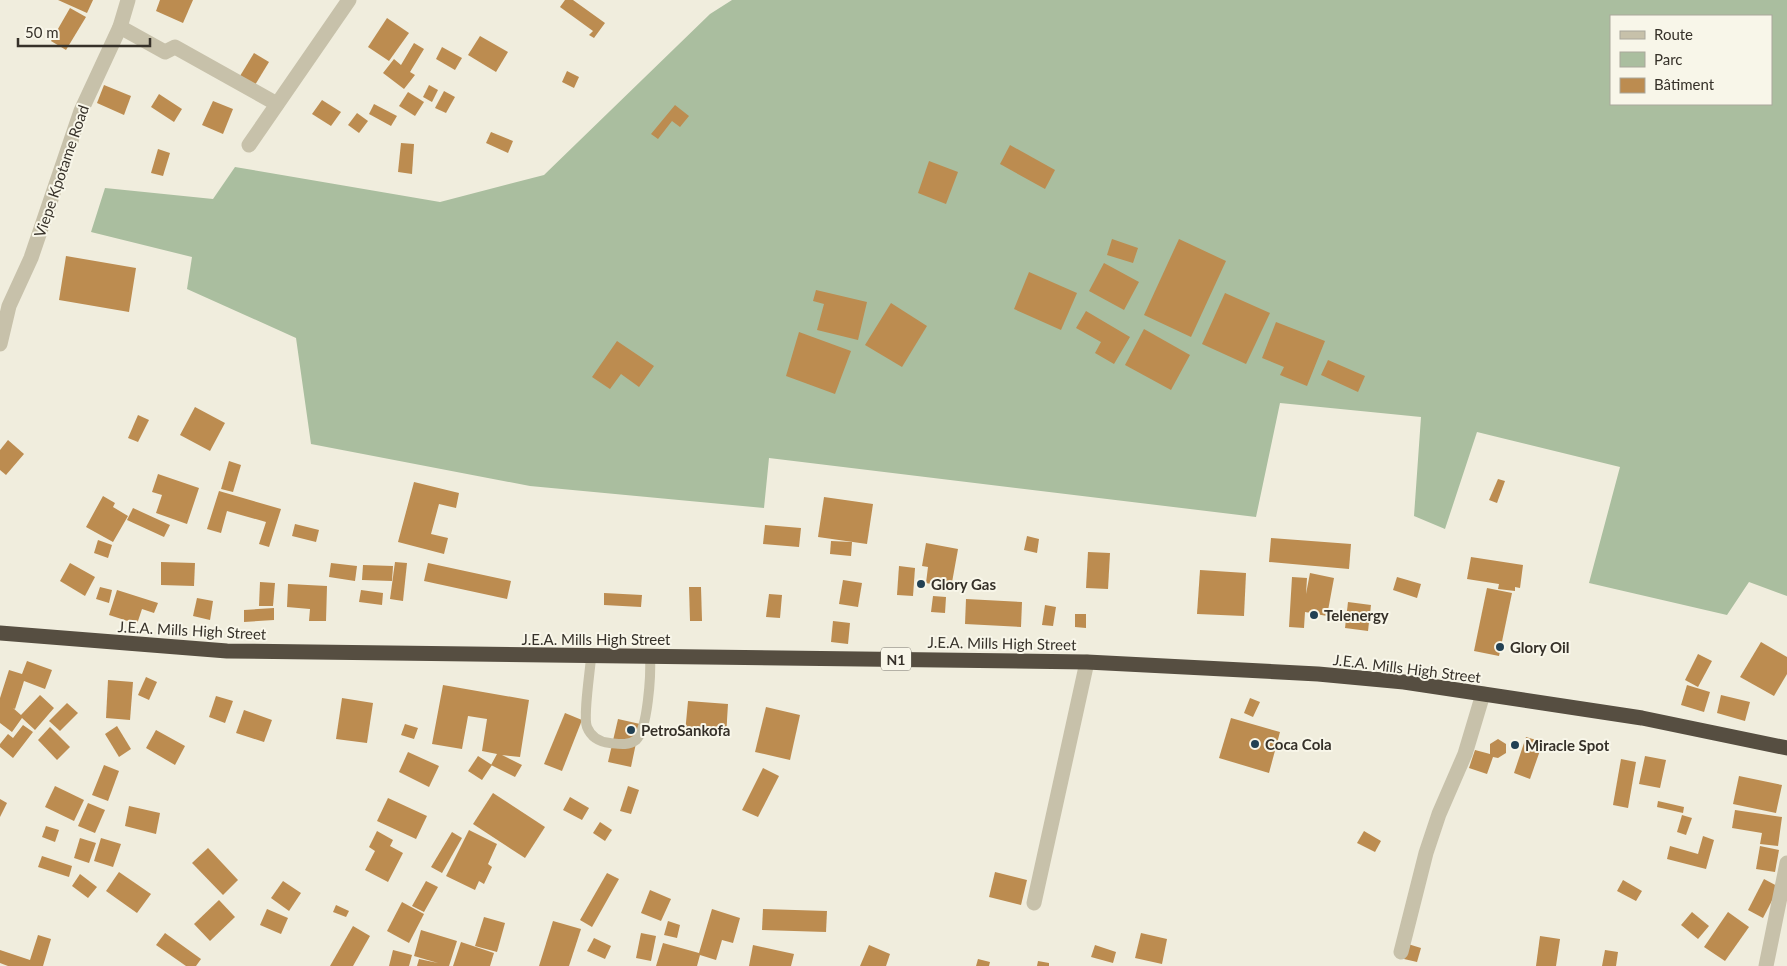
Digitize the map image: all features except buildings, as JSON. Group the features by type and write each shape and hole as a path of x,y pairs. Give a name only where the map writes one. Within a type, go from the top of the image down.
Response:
{"highway":[{"name":"J.E.A. Mills High Street","path":"0,633 227,651 591,658 1087,662 1318,674 1404,682 1642,718 1787,748"}],"street":[{"name":"Viepe Kpotame Road","path":"0,344 9,306 31,258 81,111 120,26 128,0"},
{"path":"249,145 348,0"},
{"path":"120,26 165,52 175,47 277,104"},
{"path":"1034,903 1087,662"},
{"path":"1401,952 1426,853 1439,814 1465,754 1483,694"},
{"path":"1766,966 1787,862"}],"lane":[{"path":"591,658 586,725 592,736 603,743 626,745 636,740 642,731 651,672 650,658"}],"green space":[{"path":"732,0 1787,0 1787,596 1749,582 1727,615 1589,583 1620,467 1477,432 1445,529 1414,516 1421,417 1280,403 1256,517 769,458 764,508 530,486 311,444 296,338 187,289 192,257 91,232 105,188 213,199 235,167 440,202 544,175 710,14"}],"place":[{"name":"Glory Gas","path":"921,584"},
{"name":"Telenergy","path":"1314,615"},
{"name":"Glory Oil","path":"1500,647"},
{"name":"PetroSankofa","path":"631,730"},
{"name":"Coca Cola","path":"1255,744"},
{"name":"Miracle Spot","path":"1515,745"}]}
